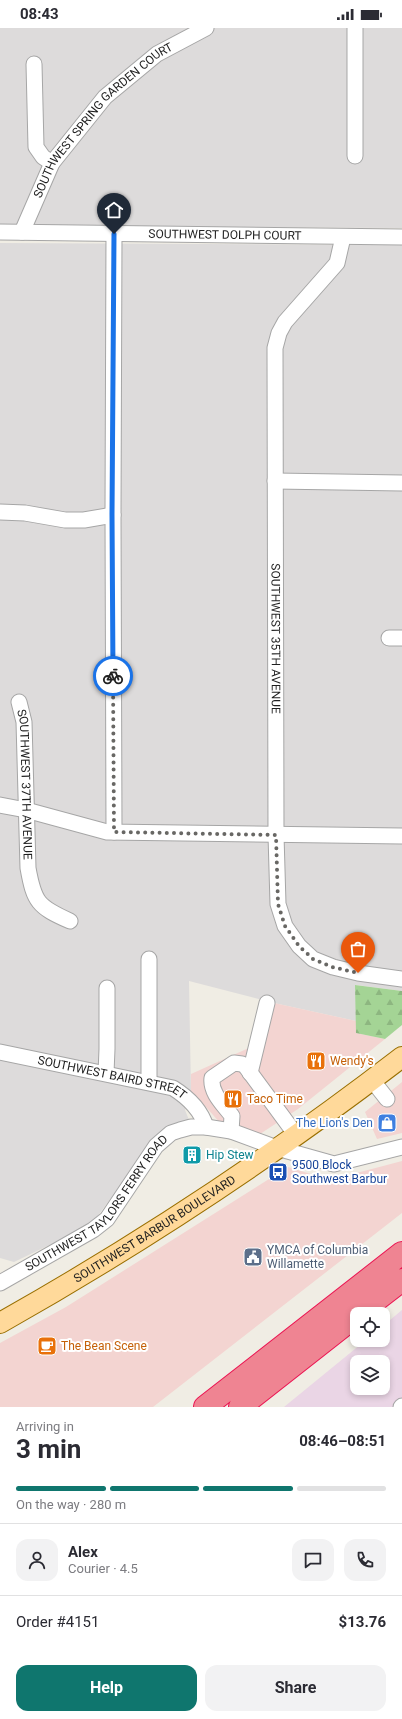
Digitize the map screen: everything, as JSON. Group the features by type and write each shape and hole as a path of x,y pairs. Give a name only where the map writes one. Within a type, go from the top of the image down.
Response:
{"highway":[{"path":"205,1407 402,1253"},
{"path":"367,1307 402,1280"},
{"path":"240,1407 350,1320"}],"main road":[{"name":"SOUTHWEST BARBUR BOULEVARD","path":"0,1323 82,1276 208,1196 296,1135 402,1057"}],"street":[{"name":"SOUTHWEST SPRING GARDEN COURT","path":"22,232 52,163 105,96 157,54 206,28"},
{"path":"355,28 355,156"},
{"path":"34,64 36,147 43,157 52,163"},
{"name":"SOUTHWEST DOLPH COURT","path":"0,232 402,237"},
{"path":"114,234 112,514 114,832"},
{"name":"SOUTHWEST 35TH AVENUE","path":"343,236 337,263 285,322 279,333 275,348 276,835 278,904 285,926 299,946 313,959 332,967 358,973 402,979"},
{"path":"275,481 402,484"},
{"path":"0,512 25,513 65,520 84,520 112,514"},
{"name":"SOUTHWEST 37TH AVENUE","path":"19,702 24,722 28,868 31,885 42,908 70,921"},
{"path":"0,805 26,810 95,830 114,832 402,836"},
{"path":"149,959 149,1082"},
{"path":"106,1073 107,988"},
{"path":"248,1070 267,1003"},
{"name":"SOUTHWEST BAIRD STREET","path":"0,1052 166,1086 180,1092 199,1111 206,1127"},
{"path":"231,1131 232,1116 211,1088 212,1078 234,1063 242,1064 248,1070 296,1135"},
{"path":"372,1080 387,1099"},
{"name":"SOUTHWEST TAYLORS FERRY ROAD","path":"4,1276 93,1230 107,1219 156,1146 171,1133 191,1127 206,1127 231,1131 277,1148 334,1164 402,1147"}],"shaded area":[{"path":"0,28 402,28 402,228 0,226"},
{"path":"0,243 402,245 402,991 356,985 356,1021 274,1003 189,981 191,1092 185,1110 189,1120 169,1126 154,1140 91,1225 14,1262 0,1258"},
{"path":"274,1003 356,1021 356,1033 385,1039 298,1109 260,1134 221,1124 191,1092 191,1074 251,1047"},
{"path":"402,1082 402,1133 377,1139 365,1112"},
{"path":"402,1161 402,1213 153,1407 0,1407 0,1343 66,1307 288,1167 330,1180"},
{"path":"402,1310 402,1407 284,1407 357,1347 390,1347 390,1320"}],"green space":[{"path":"355,985 402,991 402,1025 385,1039 356,1033"}],"way so far":[{"path":"113,676 114,832 276,835 276,878 278,904 285,926 299,946 313,959 332,967 358,973"}],"place":[{"name":"Wendy's","path":"316,1061"},
{"name":"Taco Time","path":"233,1099"},
{"name":"The Lion's Den","path":"387,1123"},
{"name":"Hip Stew","path":"192,1155"},
{"name":"9500 Block Southwest Barbur","path":"278,1172"},
{"name":"YMCA of Columbia Willamette","path":"253,1257"},
{"name":"The Bean Scene","path":"47,1346"}],"route":[{"path":"113,676 112,514 114,234"}]}
